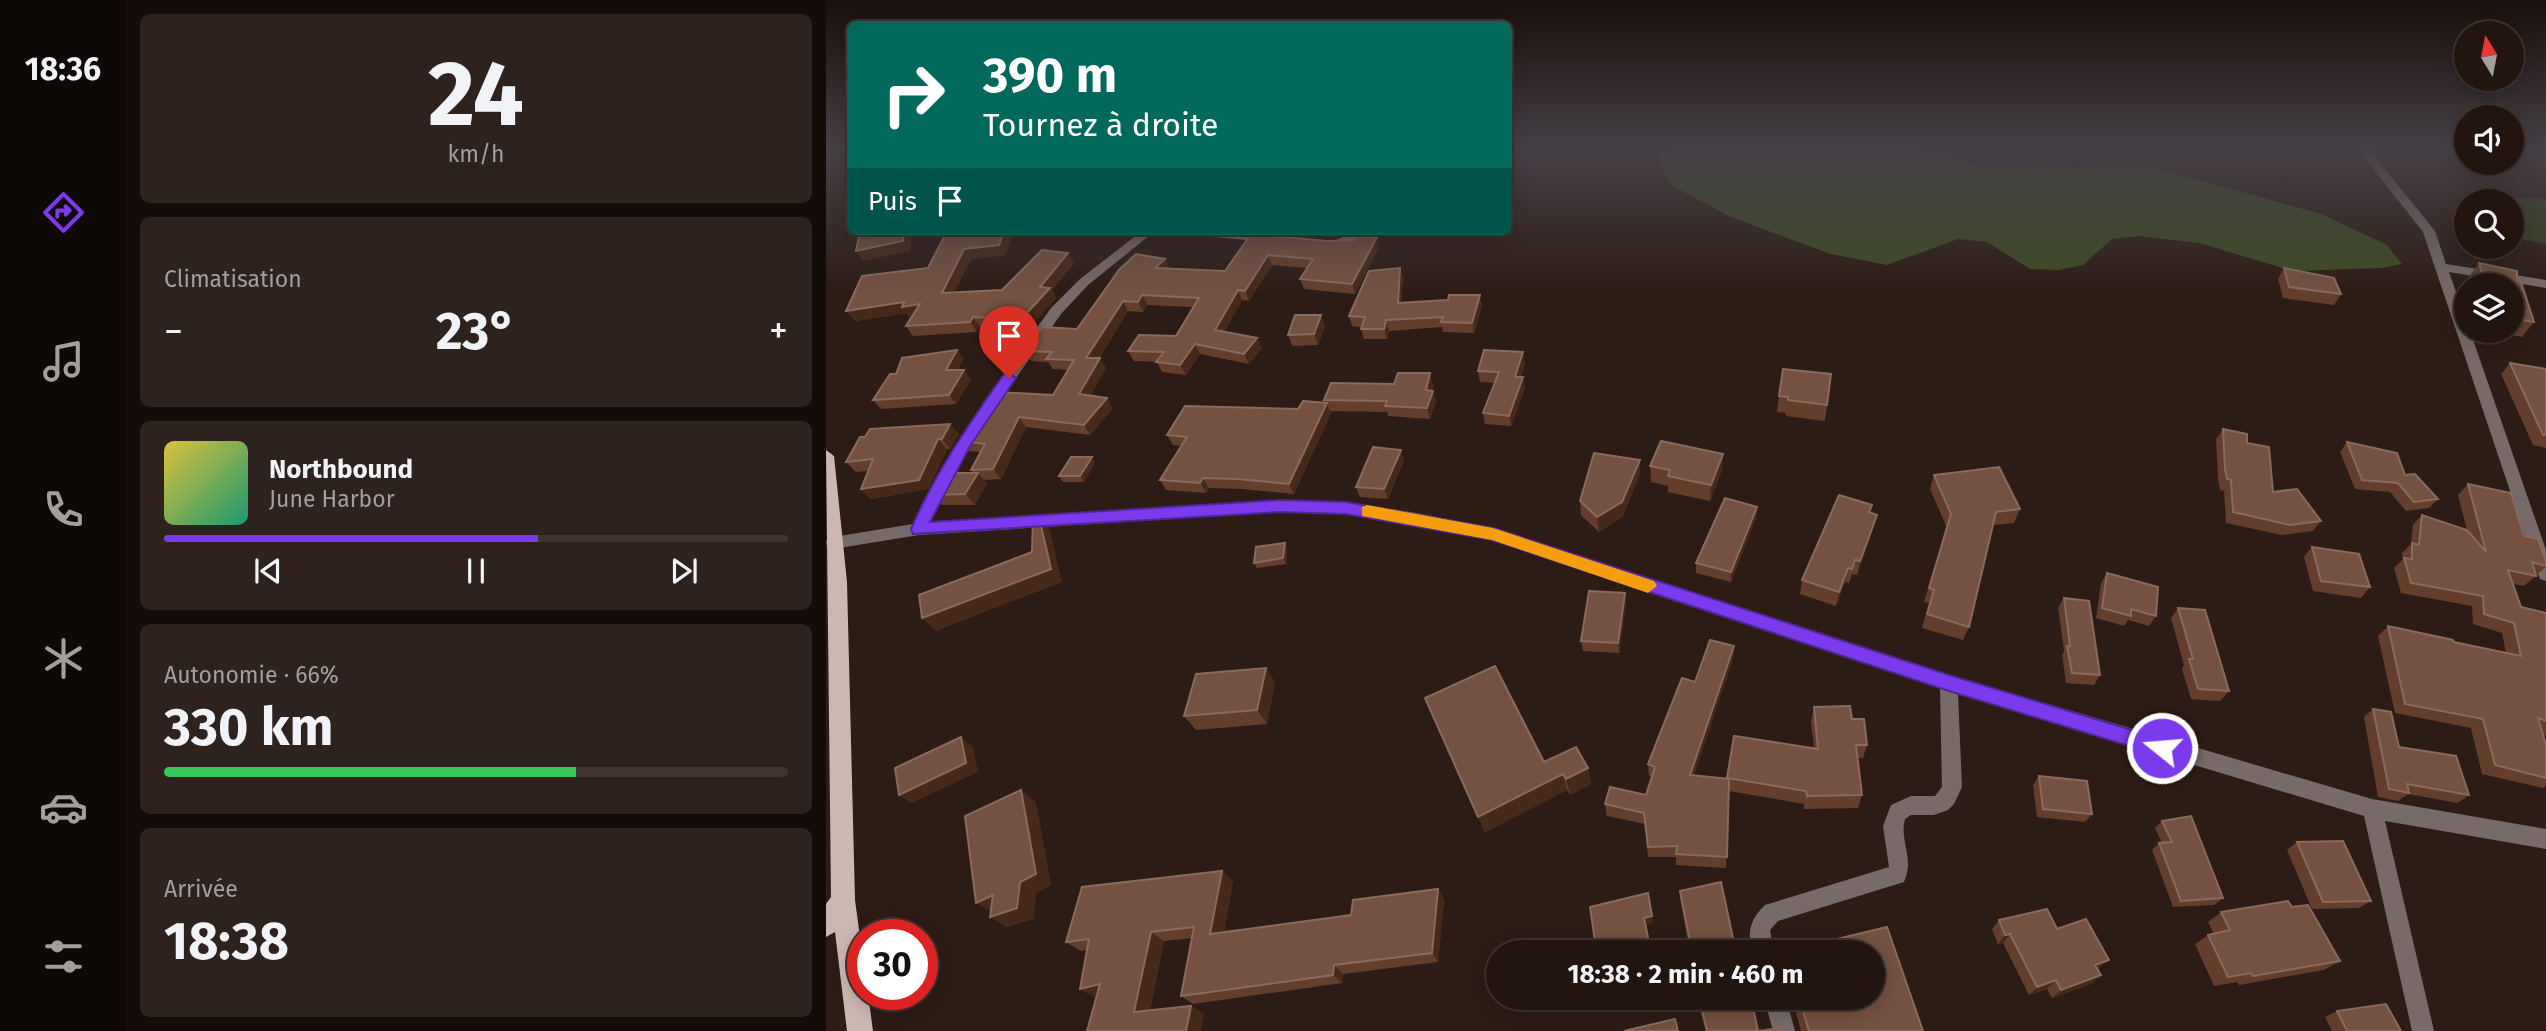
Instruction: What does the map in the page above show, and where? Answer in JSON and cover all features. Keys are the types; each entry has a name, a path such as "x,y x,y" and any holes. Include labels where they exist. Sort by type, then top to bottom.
{"main road":[{"path":"826,456 833,543 832,584 843,900 860,1031"},
{"path":"826,925 843,900"}],"street":[{"path":"2400,196 2429,231 2546,574"},
{"path":"919,529 964,442 1056,311 1084,282 1144,235"},
{"path":"1236,235 1280,239"},
{"path":"1318,243 1340,243 1355,235"},
{"path":"2442,267 2546,284"},
{"path":"833,543 919,529 1280,506 1346,508 1417,519 1493,534 1949,683 2372,809 2546,839"},
{"path":"1760,940 1760,923 1772,912 1897,875 1901,867 1894,824 1896,814 1903,808 1940,805 1949,798 1952,787 1949,683"},
{"path":"2372,809 2423,1031"},
{"path":"1778,1010 1784,1031"}],"green space":[{"path":"1692,196 2257,196 2321,214 2387,245 2402,264 2381,268 2293,271 2199,243 2139,236 2112,239 2083,265 2059,270 2030,269 1987,242 1958,239 1887,265 1831,254 1731,217"},
{"path":"2524,198 2546,199 2546,244 2524,240"}],"building":[{"path":"859,235 904,235 903,241 856,251"},
{"path":"945,235 1003,235 999,245 964,249 942,293 1002,290 1042,250 1068,253 1040,287 1050,288 1024,316 997,314 993,318 973,317 970,322 906,326 920,304 902,307 904,302 846,311 862,276 928,268"},
{"path":"1250,235 1327,241 1354,240 1357,236 1377,237 1352,284 1300,279 1313,259 1268,255 1245,291 1238,290 1215,330 1257,338 1244,354 1195,344 1180,365 1156,362 1164,352 1128,351 1139,335 1176,336 1199,298 1142,295 1138,302 1123,301 1086,358 1100,358 1079,394 1107,398 1084,425 1019,417 993,469 971,470 985,444 962,441 995,392 1053,395 1074,360 1046,359 1052,352 1024,351 1042,327 1077,329 1119,270 1136,254 1165,259 1155,268 1225,271"},
{"path":"2479,263 2517,271 2517,273 2482,273"},
{"path":"1400,268 1398,303 1448,300 1449,295 1480,295 1472,323 1441,322 1443,317 1386,320 1384,329 1361,329 1365,317 1349,316 1369,271"},
{"path":"2284,268 2334,278 2341,294 2289,287"},
{"path":"2524,291 2534,322 2524,320"},
{"path":"1295,315 1321,315 1314,334 1288,335"},
{"path":"957,350 946,370 964,370 949,395 873,400 890,374 896,374 902,358"},
{"path":"1484,350 1523,352 1515,377 1523,377 1509,416 1483,413 1499,372 1478,371"},
{"path":"2510,363 2546,369 2546,435 2543,435"},
{"path":"1783,369 1831,374 1827,405 1788,400 1788,397 1779,396"},
{"path":"1398,373 1430,373 1426,390 1433,391 1427,408 1385,406 1387,401 1324,400 1331,383 1394,384"},
{"path":"1303,401 1327,403 1289,484 1237,479 1203,478 1200,483 1160,480 1187,437 1167,435 1185,406 1298,409"},
{"path":"950,424 942,439 938,439 919,480 861,489 873,459 846,462 860,437 865,437 870,429"},
{"path":"2223,429 2247,434 2247,443 2269,447 2273,492 2297,489 2321,521 2290,525 2233,512 2231,480 2227,479 2225,469"},
{"path":"1661,441 1723,454 1711,485 1668,476 1670,470 1650,466"},
{"path":"2347,442 2397,453 2405,475 2415,474 2438,499 2414,502 2398,483 2362,480"},
{"path":"1373,447 1401,450 1384,489 1356,487"},
{"path":"1594,453 1640,460 1622,502 1597,517 1580,501"},
{"path":"1071,457 1092,457 1080,476 1059,476"},
{"path":"1999,467 2020,509 1996,512 1969,627 1927,614 1934,590 1929,588 1951,514 1934,475"},
{"path":"943,473 978,473 965,494 932,495"},
{"path":"2468,484 2511,493 2524,536 2538,539 2546,562 2546,566 2532,562 2536,576 2508,570 2521,607 2546,613 2546,721 2538,718 2546,745 2546,778 2495,765 2483,719 2405,704 2388,626 2521,656 2514,623 2484,614 2483,596 2411,583 2404,558 2412,559 2412,543 2419,545 2422,515 2467,530 2486,552"},
{"path":"1839,495 1872,505 1869,512 1877,515 1860,561 1855,560 1852,569 1848,568 1839,592 1802,580"},
{"path":"1725,498 1757,507 1731,572 1696,563"},
{"path":"1033,517 1039,517 1051,569 922,618 919,595 1032,552"},
{"path":"1285,543 1283,558 1254,563 1256,547"},
{"path":"2312,547 2359,554 2370,587 2321,581"},
{"path":"2107,573 2158,587 2156,616 2131,609 2131,616 2102,608"},
{"path":"1589,591 1625,593 1618,643 1581,641"},
{"path":"2064,598 2089,601 2100,675 2072,673 2067,646 2070,646"},
{"path":"2178,608 2205,610 2229,691 2198,689 2189,659 2193,659"},
{"path":"1710,640 1734,646 1690,775 1729,779 1727,857 1676,854 1677,846 1648,847 1644,813 1605,804 1610,787 1646,795 1655,767 1648,764 1682,678 1695,682"},
{"path":"1495,666 1544,762 1576,747 1588,768 1566,779 1563,774 1478,817 1425,698"},
{"path":"1266,668 1257,710 1184,716 1196,674"},
{"path":"1850,706 1852,719 1864,719 1867,745 1856,745 1862,795 1807,796 1806,791 1727,778 1734,736 1818,749 1814,707"},
{"path":"2373,709 2391,712 2399,747 2456,756 2469,795 2407,784 2409,793 2389,789"},
{"path":"961,737 966,763 899,795 895,768"},
{"path":"2039,776 2087,781 2092,814 2043,809"},
{"path":"1021,790 1036,874 1020,882 1017,908 990,917 993,895 976,903 965,816"},
{"path":"2191,816 2223,898 2181,901 2159,843 2172,842 2162,821"},
{"path":"2343,841 2371,901 2323,902 2297,842"},
{"path":"1222,871 1210,934 1351,915 1353,900 1438,889 1432,953 1334,965 1333,975 1181,996 1194,927 1151,932 1134,1012 1191,1006 1186,1031 1087,1031 1100,984 1080,989 1089,939 1066,942 1082,887"},
{"path":"1721,882 1733,940 1690,940 1680,891"},
{"path":"1648,893 1652,916 1644,918 1649,940 1595,940 1590,907"},
{"path":"2288,901 2292,907 2308,905 2340,961 2253,976 2251,973 2228,977 2208,935 2230,930 2221,912"},
{"path":"2047,909 2057,929 2086,919 2109,960 2095,965 2101,975 2061,990 2056,980 2037,987 2010,934 2005,935 1999,920"},
{"path":"1887,927 1923,1031 1809,1031 1803,1010 1885,1010 1885,940 1833,940"},
{"path":"2386,1004 2401,1031 2347,1031 2337,1011"},
{"path":"1702,1010 1754,1010 1758,1031 1707,1031"},
{"path":"1675,1019 1678,1031 1624,1031"},
{"path":"1780,1028 1782,1031 1758,1031"}],"slow traffic":[{"path":"1367,511 1493,534 1648,586"}],"route":[{"path":"1009,378 964,442 919,529 1280,506 1346,508 1417,519 1493,534 1949,683 2162,748"}]}
